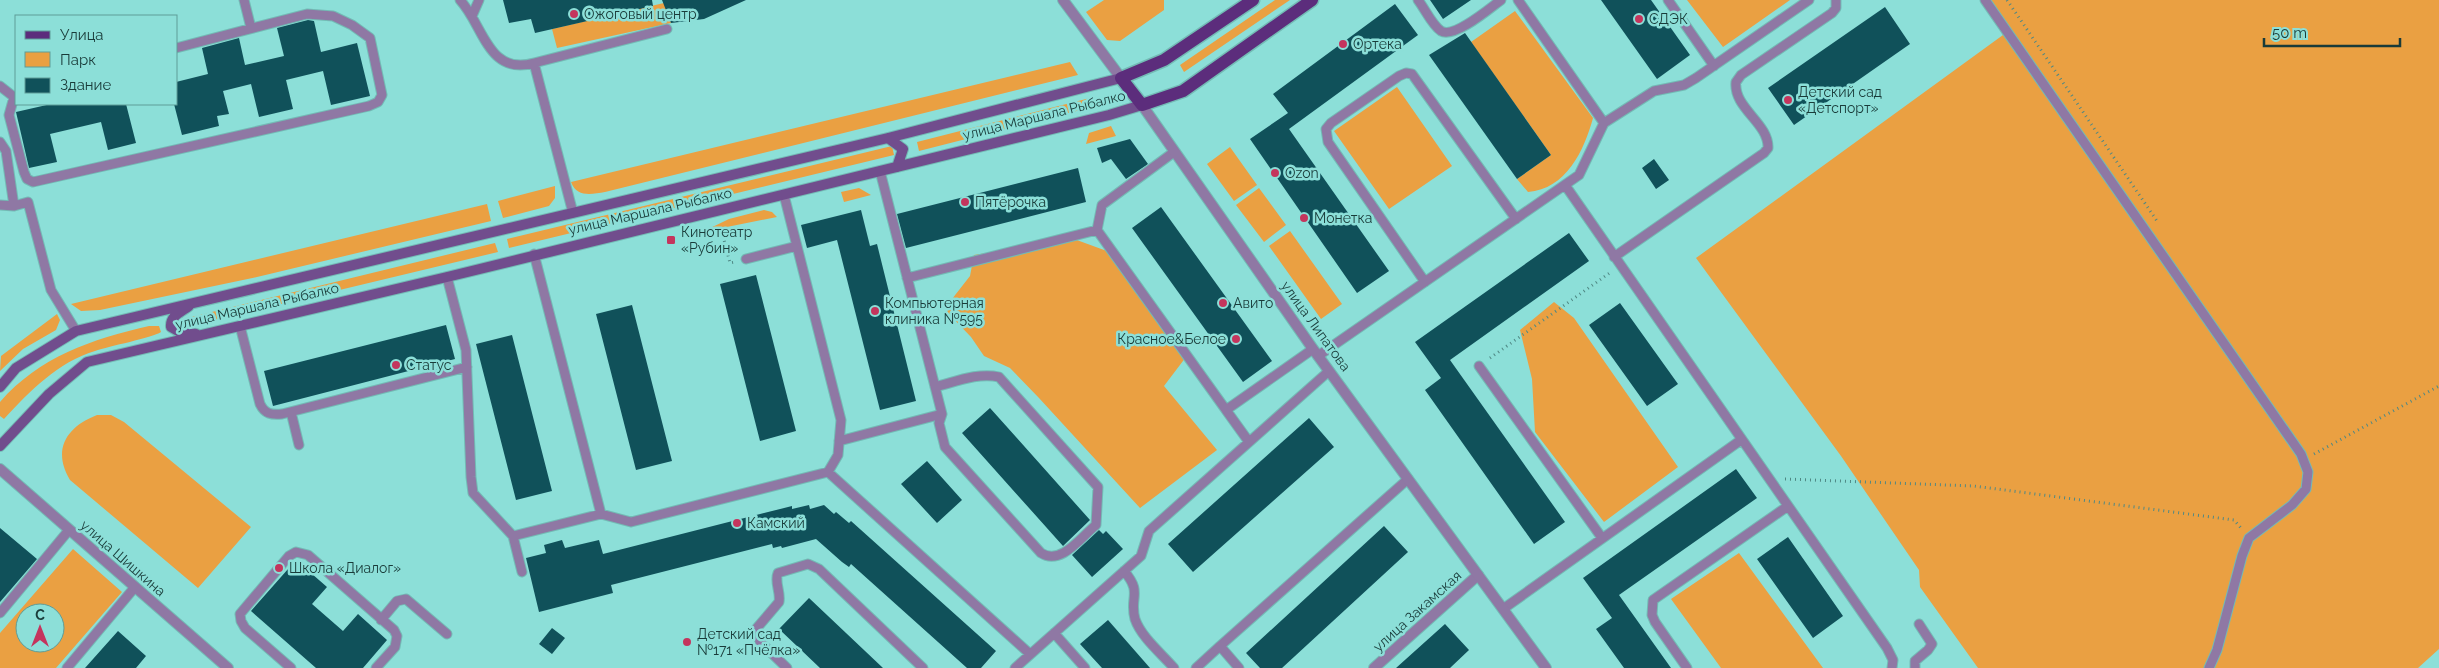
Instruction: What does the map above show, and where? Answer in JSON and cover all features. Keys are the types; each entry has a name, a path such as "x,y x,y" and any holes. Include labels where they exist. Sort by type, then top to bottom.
{"main road":[{"name":"улица Маршала Рыбалко","path":"0,387 16,368 76,331 888,138 1121,78 1164,60 1253,0"},
{"name":"улица Маршала Рыбалко","path":"0,446 49,394 87,362 448,277 534,254 1109,115 1183,91 1312,0"},
{"name":"улица Липатова","path":"1121,78 1142,105"},
{"path":"888,138 903,149 897,167"},
{"path":"194,303 174,316 171,327 178,331 201,335"}],"street":[{"name":"улица Липатова","path":"1063,0 1121,78"},
{"name":"улица Липатова","path":"1142,105 1315,352 1546,668"},
{"name":"улица Шишкина","path":"0,469 220,666"},
{"name":"улица Закамская","path":"1374,668 1478,575"}],"lane":[{"path":"244,0 251,28"},
{"path":"460,0 472,16 491,51 511,65 518,67 667,29"},
{"path":"472,16 479,0"},
{"path":"1418,0 1437,27 1442,32 1449,33 1459,29 1501,0"},
{"path":"1518,0 1604,123"},
{"path":"1668,0 1714,66"},
{"path":"1226,410 1425,282 1579,175 1604,123 1654,90 1684,85 1809,0"},
{"path":"1614,257 1764,153 1768,148 1766,136 1738,96 1736,82 1742,75 1832,13 1836,8 1836,0"},
{"path":"1984,0 2303,460 2308,472 2306,490 2292,505 2249,538 2242,556 2217,650 2209,668"},
{"path":"0,86 15,97 9,115 24,172 27,179 33,182 369,106 378,102 382,95 370,38 333,16 307,14 178,47"},
{"path":"534,63 573,213"},
{"path":"1425,282 1328,142 1326,129 1331,123 1399,76 1406,73 1412,74 1516,219"},
{"path":"0,142 6,151 14,206"},
{"path":"1174,152 1102,206 1097,230 1249,442"},
{"path":"880,171 908,278 935,387 942,414 939,423 945,446 1040,553 1047,557 1054,558 1062,555 1096,524 1098,487 999,377 989,374 980,375 935,387"},
{"path":"1564,185 1887,648 1893,660 1892,668"},
{"path":"512,536 601,514 631,522 828,472 838,455 841,420 784,195"},
{"path":"0,205 14,206 28,202 51,290 76,331"},
{"path":"908,278 1097,230"},
{"path":"746,259 797,246"},
{"path":"534,254 601,514"},
{"path":"448,277 466,350 473,493 512,536 522,572"},
{"path":"240,326 260,404 263,411 271,415 291,412 467,367"},
{"path":"1479,366 1602,538"},
{"path":"1015,668 1140,556 1149,531 1329,371"},
{"path":"291,412 299,445"},
{"path":"839,441 942,414"},
{"path":"1503,609 1742,440"},
{"path":"828,472 1030,654"},
{"path":"1196,668 1408,480"},
{"path":"1687,668 1655,622 1651,607 1654,600 1788,506"},
{"path":"0,613 69,530"},
{"path":"291,668 245,628 240,614 289,556 296,552 308,555 394,630 397,642 376,668"},
{"path":"788,668 760,642 756,630 780,597 776,577 778,573 808,564 818,569 924,668"},
{"path":"1124,571 1135,586 1135,619 1142,631 1174,668"},
{"path":"68,668 135,588"},
{"path":"381,620 397,601 406,599 447,634"},
{"path":"1915,668 1915,661 1932,644 1920,624"},
{"path":"1054,633 1085,668"},
{"path":"1220,646 1239,668"}],"path":[{"path":"723,236 730,263 746,259"},
{"path":"1479,366 1620,265"},
{"path":"2303,460 2439,386"},
{"path":"1769,479 1974,486 2234,520 2249,538"}],"green space":[{"path":"1104,0 1164,0 1164,10 1120,41 1107,40 1086,12"},
{"path":"1275,0 1290,0 1184,72 1180,65"},
{"path":"1687,0 1790,0 1723,47"},
{"path":"1985,0 2439,0 2439,649 2418,668 1978,668 1920,587 1919,570 1841,456 1696,258 2003,35"},
{"path":"664,3 671,23 557,48 552,29"},
{"path":"1515,11 1593,118 1578,155 1563,176 1553,184 1528,192 1517,179 1551,155 1471,42"},
{"path":"1070,62 1078,75 605,192 581,193 577,191 571,182"},
{"path":"1397,87 1452,166 1389,209 1334,131"},
{"path":"1094,97 1096,106 919,151 917,142"},
{"path":"1111,126 1116,136 1086,144 1089,133"},
{"path":"892,146 894,155 509,248 507,239"},
{"path":"1230,147 1257,185 1234,201 1207,164"},
{"path":"555,186 555,198 549,206 503,218 498,201"},
{"path":"859,188 871,195 844,202 841,192"},
{"path":"1259,188 1286,225 1264,242 1236,205"},
{"path":"487,204 491,221 257,277 100,310 81,311 71,304"},
{"path":"764,210 772,212 777,217 702,232 729,219"},
{"path":"1290,231 1342,304 1321,319 1269,246"},
{"path":"1074,239 1115,254 1186,357 1164,386 1217,450 1140,508 1010,368 984,356 971,337 947,312 952,299 970,276 974,255"},
{"path":"495,243 498,252 185,327 183,319"},
{"path":"1554,302 1574,318 1678,467 1604,522 1535,432 1532,379 1520,330"},
{"path":"57,314 60,320 56,330 23,349 0,371 1,356"},
{"path":"149,326 159,326 161,332 95,351 69,362 34,388 4,419 0,416 0,402 15,386 49,362 87,344"},
{"path":"97,415 111,415 124,422 251,527 198,588 70,480 62,459 62,449 65,441 77,426"},
{"path":"73,549 122,592 56,668 0,668 0,633 15,616 15,653 65,653 65,603 26,603"},
{"path":"1739,553 1823,668 1721,668 1671,599"}],"building":[{"name":"Ожоговый центр","path":"503,0 652,0 653,6 535,33 531,19 509,23"},
{"path":"662,0 746,0 704,19 671,23"},
{"path":"1430,0 1471,0 1443,19"},
{"path":"1601,0 1651,0 1690,55 1657,79"},
{"path":"1395,4 1418,35 1289,129 1389,271 1357,293 1250,139 1288,113 1273,94"},
{"path":"1885,7 1910,44 1794,125 1768,88"},
{"path":"308,20 314,21 321,52 357,43 370,96 331,105 323,71 286,80 293,109 259,117 251,84 223,91 229,114 217,116 219,126 182,135 174,105 178,105 178,82 208,74 202,48 239,38 245,65 284,56 277,28"},
{"path":"1465,33 1551,155 1517,179 1429,55"},
{"path":"47,105 126,105 136,143 108,150 101,122 50,134 57,162 29,168 16,112"},
{"path":"1130,139 1148,164 1126,179 1111,159 1102,163 1097,148"},
{"path":"1654,159 1669,180 1656,189 1642,168"},
{"path":"1078,168 1086,202 906,248 897,214"},
{"path":"1161,207 1272,361 1243,382 1132,228"},
{"path":"861,210 870,246 877,244 916,401 880,410 837,240 807,248 801,225"},
{"path":"1569,233 1589,261 1450,360 1565,522 1534,544 1425,390 1441,378 1415,342"},
{"path":"756,275 796,431 760,441 720,284"},
{"path":"1620,303 1678,384 1647,406 1589,325"},
{"path":"632,305 672,461 636,470 596,314"},
{"path":"446,325 455,359 273,406 264,371"},
{"path":"512,335 552,491 516,500 476,344"},
{"path":"990,408 1090,520 1063,546 962,433"},
{"path":"1309,418 1334,447 1193,572 1168,544"},
{"path":"927,461 962,500 937,523 901,484"},
{"path":"1736,469 1757,498 1619,595 1671,668 1624,668 1596,629 1612,618 1583,578"},
{"path":"809,505 810,509 824,505 849,523 851,521 996,651 981,668 967,668 851,564 849,567 816,539 782,548 781,546 773,548 772,544 611,585 613,593 539,612 526,558 546,553 544,545 562,540 565,548 599,540 603,554 792,506 792,509"},
{"path":"1384,526 1408,552 1282,668 1260,668 1246,653"},
{"path":"0,528 37,559 0,602"},
{"path":"1099,530 1103,534 1106,531 1123,549 1092,577 1072,555"},
{"path":"1788,537 1843,616 1813,638 1757,559"},
{"path":"296,560 327,587 312,604 343,631 358,614 387,640 363,668 316,668 251,611"},
{"path":"809,598 883,668 820,668 779,629"},
{"path":"1108,620 1150,668 1102,668 1080,644"},
{"path":"1445,624 1469,650 1450,668 1396,668"},
{"path":"552,628 565,638 552,654 539,644"},
{"path":"118,631 146,656 136,668 85,668"}],"place":[{"name":"Ожоговый центр","path":"574,14"},
{"name":"СДЭК","path":"1639,19"},
{"name":"Ортека","path":"1343,44"},
{"name":"Детский сад «Детспорт»","path":"1788,100"},
{"name":"Ozon","path":"1275,173"},
{"name":"Пятёрочка","path":"965,202"},
{"name":"Монетка","path":"1304,218"},
{"name":"Кинотеатр «Рубин»","path":"671,240"},
{"name":"Авито","path":"1223,303"},
{"name":"Компьютерная клиника №595","path":"875,311"},
{"name":"Красное&Белое","path":"1236,339"},
{"name":"Статус","path":"396,365"},
{"name":"Камский","path":"737,523"},
{"name":"Школа «Диалог»","path":"279,568"},
{"name":"Детский сад №171 «Пчёлка»","path":"687,642"}]}
